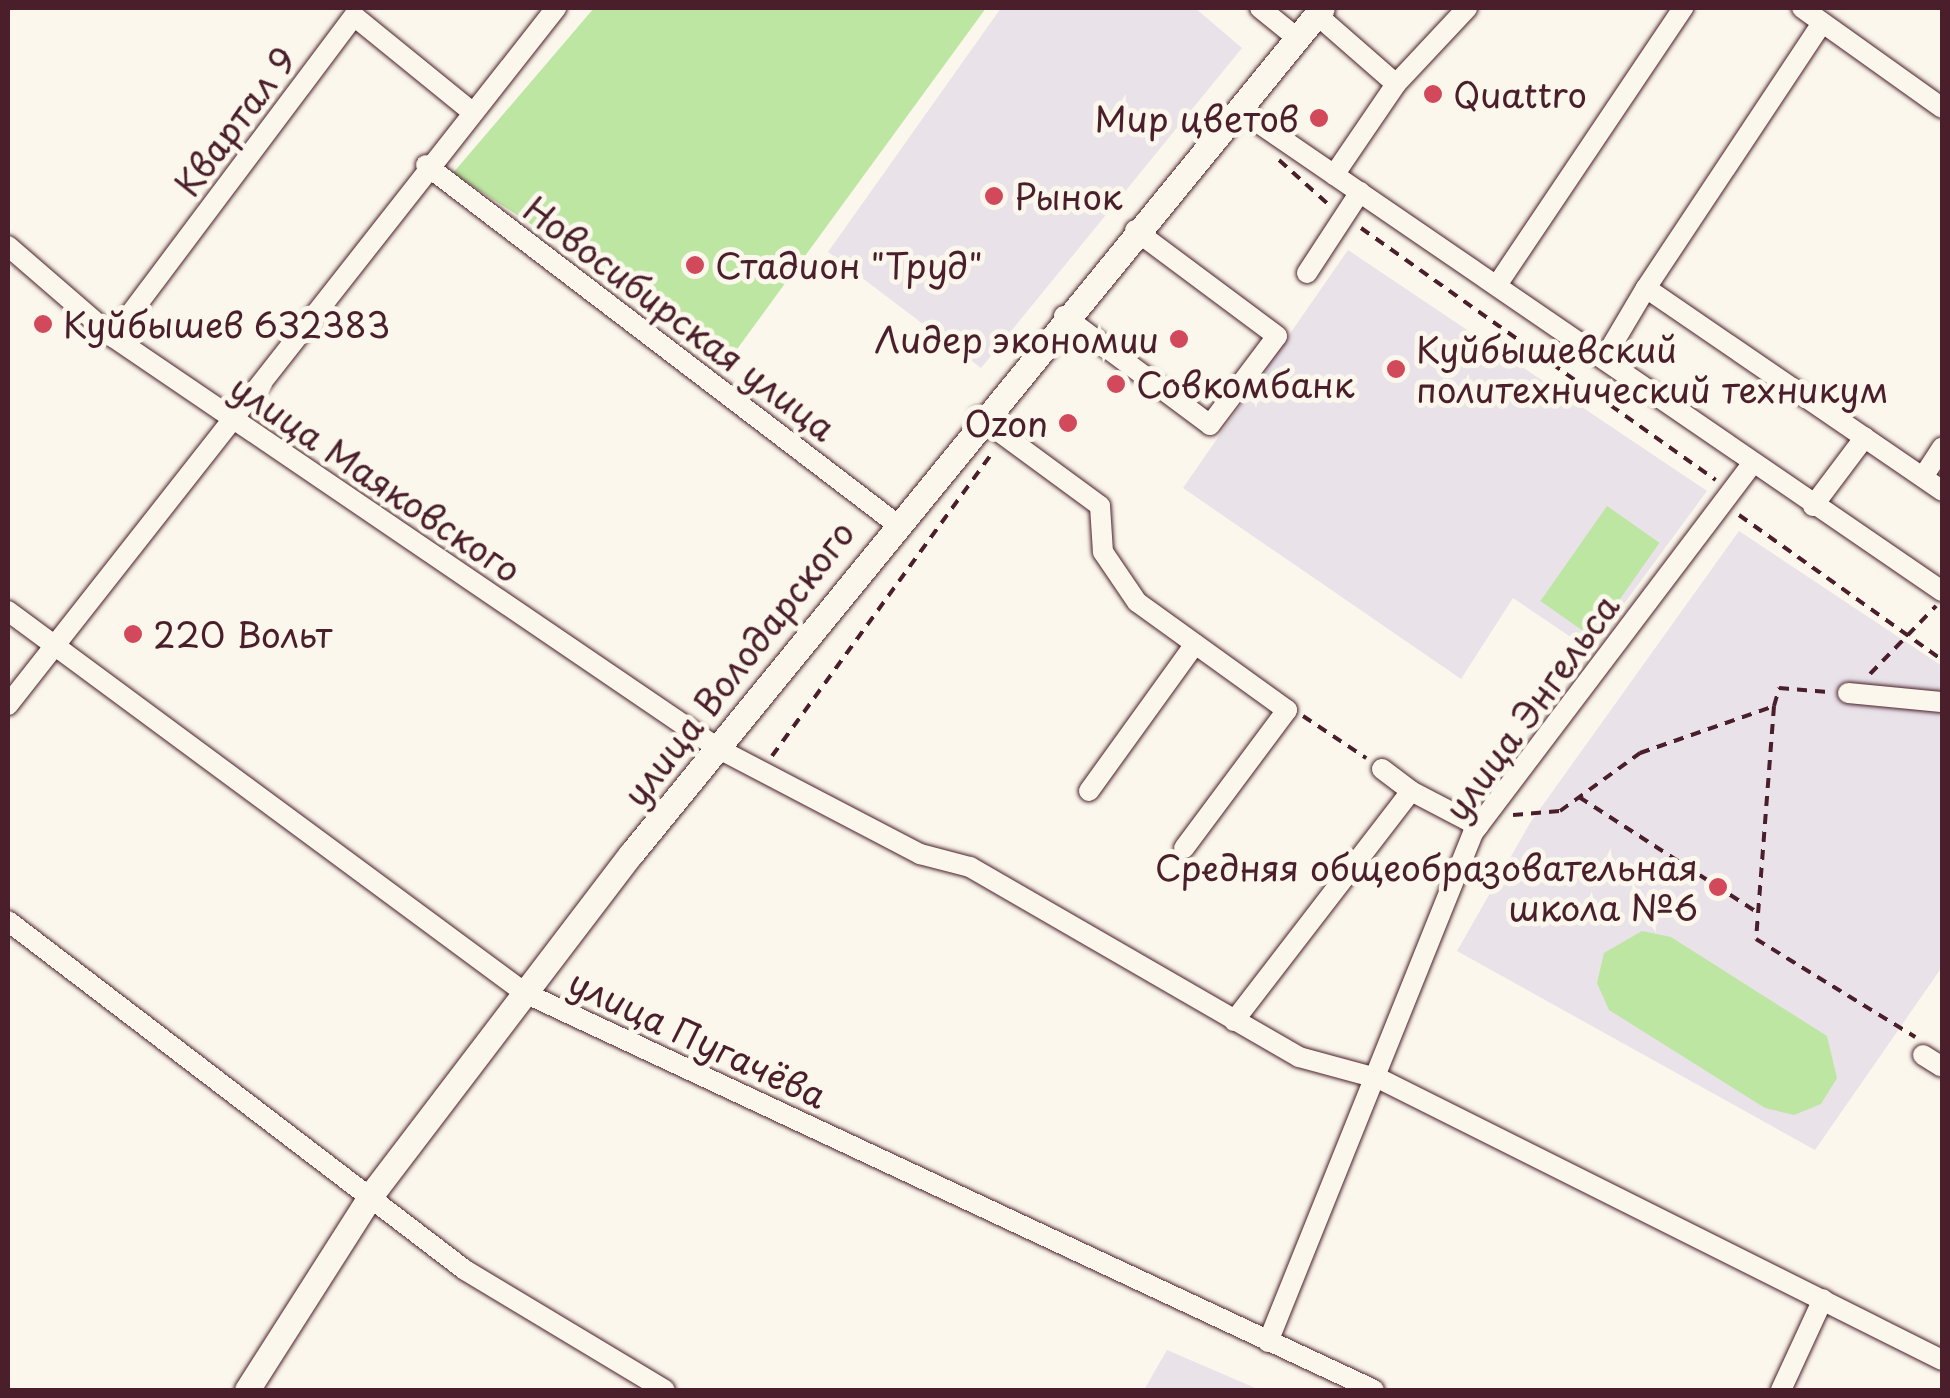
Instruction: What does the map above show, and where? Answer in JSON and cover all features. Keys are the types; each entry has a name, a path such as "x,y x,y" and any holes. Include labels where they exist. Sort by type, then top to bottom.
{"main road":[{"name":"улица Володарского","path":"246,1390 371,1196 525,993 894,522 1319,11"}],"street":[{"path":"8,705 226,416 556,8"},
{"path":"1260,8 1296,38"},
{"path":"1334,175 1396,84 1468,8"},
{"path":"1498,285 1683,8"},
{"path":"1319,11 1396,84"},
{"path":"1605,357 1809,15 1942,108"},
{"name":"Квартал 9","path":"114,337 354,16 471,111"},
{"path":"1238,109 1605,357 1751,466 1942,591"},
{"name":"Новосибирская улица","path":"426,165 894,522"},
{"path":"1308,273 1360,192"},
{"path":"1064,316 1210,425 1276,336 1135,230"},
{"name":"улица Маяковского","path":"8,246 114,337 719,749 920,854 970,866 1299,1057 1380,1079 1942,1360"},
{"path":"1646,288 1942,491"},
{"path":"979,417 1100,506 1103,552 1137,602 1287,710 1184,848"},
{"path":"1813,506 1864,437"},
{"path":"1923,477 1942,448"},
{"name":"улица Энгельса","path":"1268,1342 1380,1079 1484,818 1751,466"},
{"name":"улица Пугачёва","path":"8,611 525,993 1374,1390"},
{"path":"1089,791 1195,644"},
{"path":"1848,693 1942,702"},
{"path":"1382,769 1411,791 1484,818"},
{"path":"1234,1020 1411,791"},
{"path":"8,921 466,1270 665,1390"},
{"path":"1923,1055 1942,1067"},
{"path":"1781,1390 1823,1299"}],"path":[{"path":"1281,140 1278,166 1728,497 1942,660"},
{"path":"761,771 1004,436"},
{"path":"1923,1055 1924,1042 1756,939 1774,706 1779,688 1848,693 1910,638 1942,599"},
{"path":"1484,818 1526,818 1580,797 1640,753 1774,706"},
{"path":"1287,710 1382,769"},
{"path":"1580,797 1758,913"}],"shaded area":[{"name":"Рынок","path":"1001,8 1195,8 1242,48 981,368 828,252"},
{"name":"Куйбышевский политехнический техникум","path":"1348,250 1707,491 1590,650 1513,598 1461,679 1183,488"},
{"name":"Средняя общеобразовательная школа №6","path":"1739,531 1942,666 1942,967 1815,1150 1457,951 1530,823"},
{"path":"1167,1350 1260,1390 1144,1390"}],"green space":[{"name":"Стадион \"Труд\"","path":"594,8 986,8 732,356 453,173"},
{"path":"1607,506 1659,543 1593,638 1540,601"},
{"path":"1642,931 1671,937 1827,1036 1837,1078 1821,1104 1794,1115 1765,1108 1609,1010 1597,983 1604,953"}],"place":[{"name":"Quattro","path":"1433,94"},
{"name":"Мир цветов","path":"1319,118"},
{"name":"Рынок","path":"994,196"},
{"name":"Стадион \"Труд\"","path":"695,265"},
{"name":"Куйбышев 632383","path":"43,324"},
{"name":"Лидер экономии","path":"1179,339"},
{"name":"Куйбышевский политехнический техникум","path":"1396,369"},
{"name":"Совкомбанк","path":"1116,384"},
{"name":"Ozon","path":"1068,423"},
{"name":"220 Вольт","path":"133,634"},
{"name":"Средняя общеобразовательная школа №6","path":"1718,887"}]}
